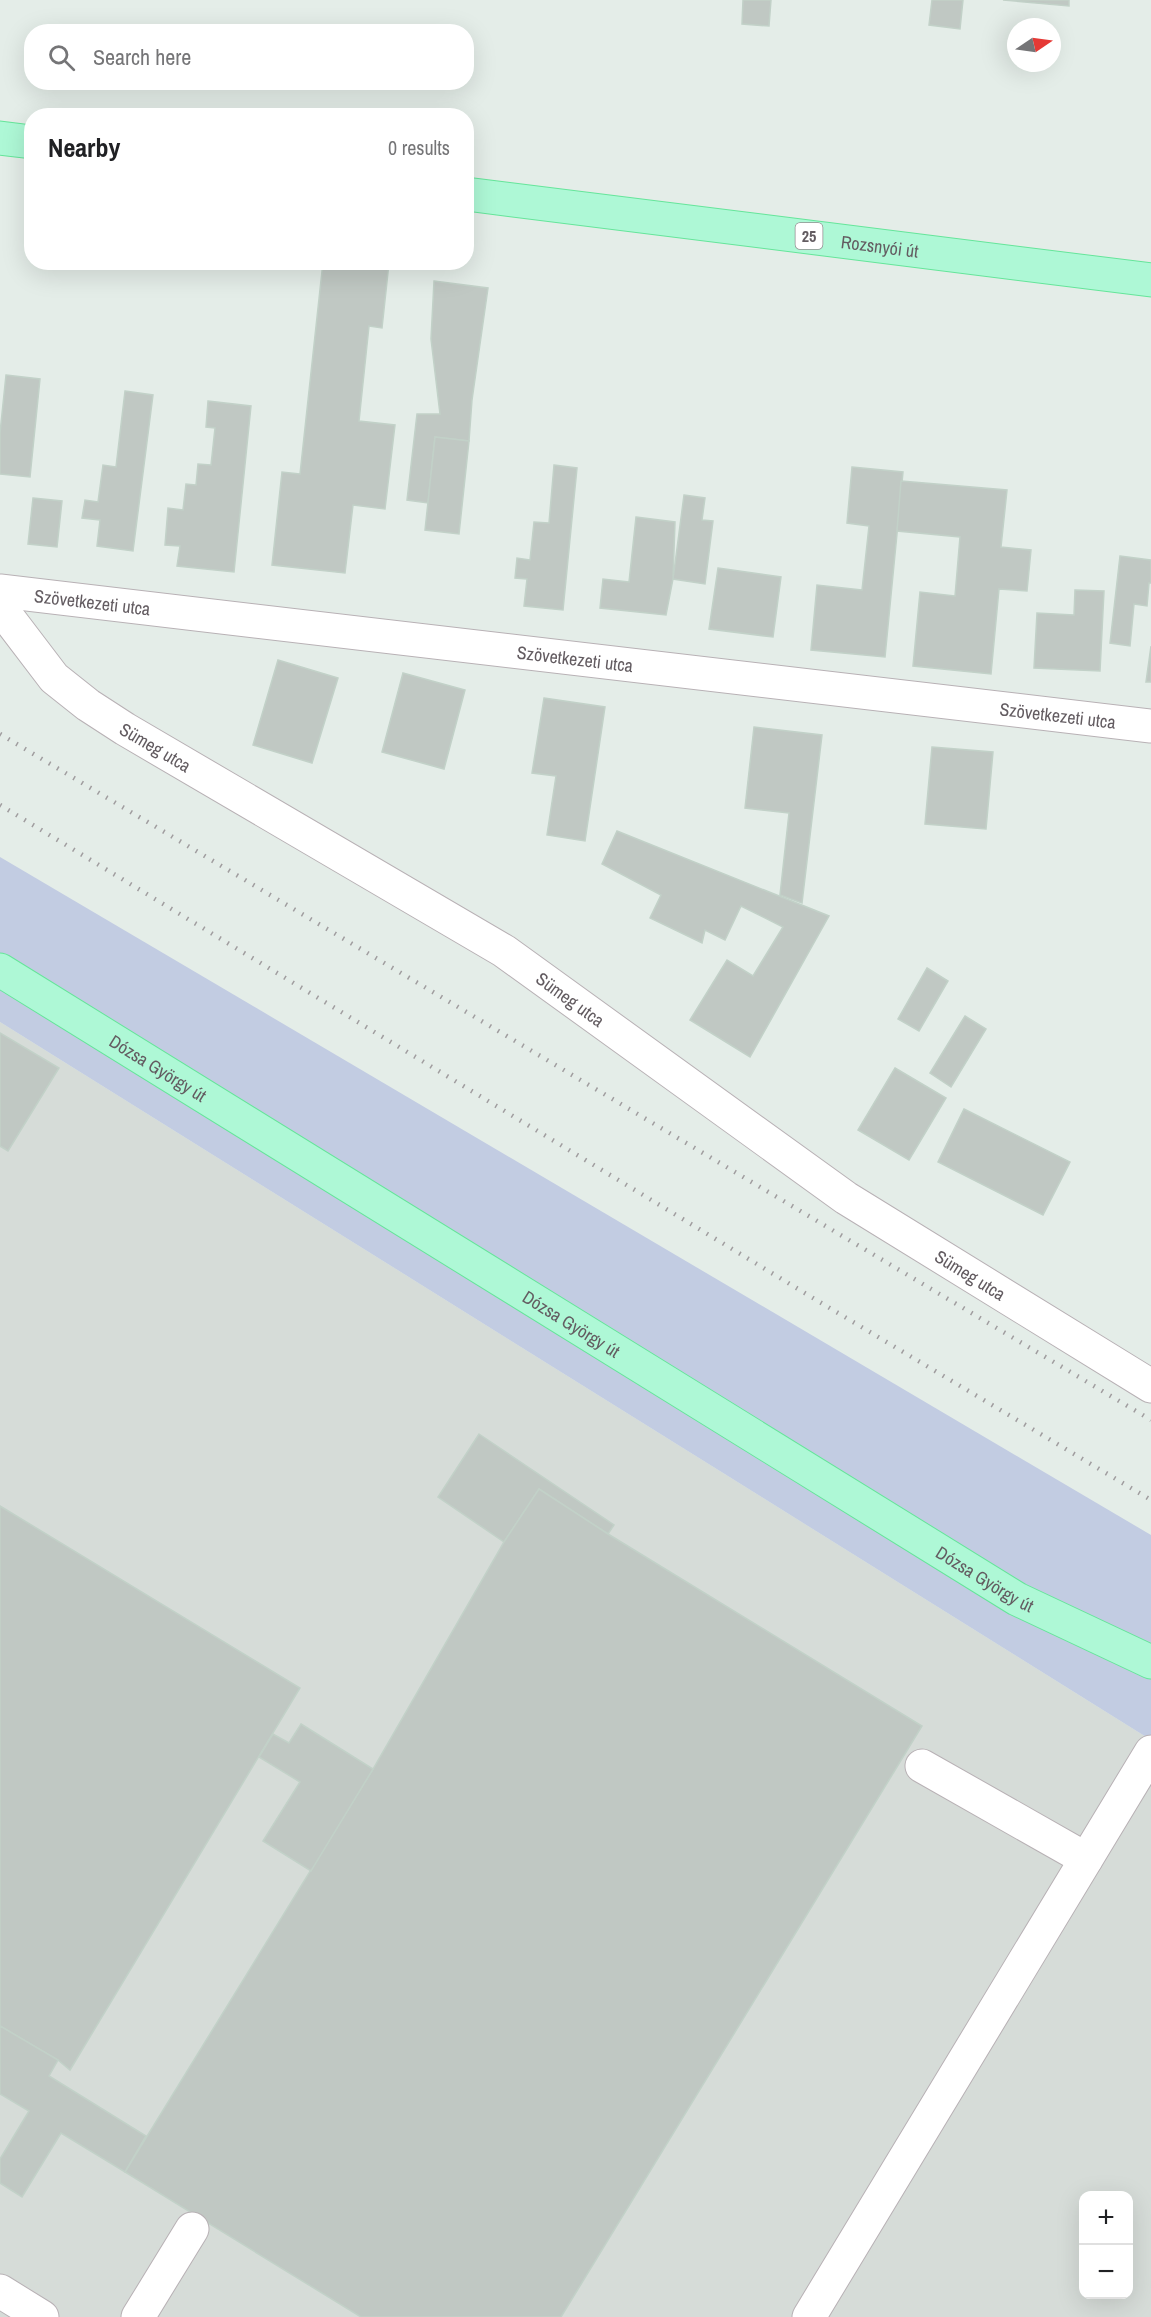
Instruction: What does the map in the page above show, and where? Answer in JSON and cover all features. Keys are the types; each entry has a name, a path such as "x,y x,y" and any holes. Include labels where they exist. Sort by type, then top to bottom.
{"main road":[{"path":"0,138 24,141"},
{"name":"Rozsnyói út","path":"474,195 1151,280"},
{"name":"Dózsa György út","path":"0,970 1017,1599 1146,1667"}],"street":[{"name":"Szövetkezeti utca","path":"0,591 1151,726"},
{"name":"Sümeg utca","path":"0,607 54,678 88,705 125,729 504,951 846,1198 1151,1386"},
{"path":"809,2317 1151,1752"},
{"path":"922,1766 1086,1859"},
{"path":"138,2317 192,2229"},
{"path":"0,2291 42,2317"}],"shaded area":[{"path":"0,857 1151,1535 1151,1740 0,1022"},
{"path":"0,1022 1151,1740 1151,2317 0,2317"}],"building":[{"path":"743,0 771,0 769,26 742,24"},
{"path":"932,0 963,0 960,29 929,25"},
{"path":"1003,0 1069,0 1069,6"},
{"path":"322,270 388,270 382,328 369,326 359,421 395,425 385,509 353,505 345,573 272,565 282,472 300,474"},
{"path":"434,281 488,288 472,400 469,441 435,437 428,503 407,500 417,414 440,414 431,339"},
{"path":"6,375 40,379 30,477 0,474 0,433"},
{"path":"125,391 153,395 133,551 97,546 100,520 82,518 85,500 98,502 103,465 116,467"},
{"path":"208,401 251,406 234,572 177,566 180,546 165,545 168,508 183,510 186,484 196,485 198,464 211,465 215,428 206,427"},
{"path":"435,437 469,441 459,534 425,530"},
{"path":"554,465 577,468 563,610 524,606 527,579 515,578 517,558 530,560 534,522 549,523"},
{"path":"852,467 903,472 885,657 811,650 817,585 862,590 869,526 847,523"},
{"path":"901,481 1007,490 1001,547 1031,550 1027,591 999,589 991,674 913,666 920,592 955,596 960,537 897,531"},
{"path":"684,495 705,498 702,520 713,521 705,584 673,579"},
{"path":"33,498 62,501 57,547 28,544"},
{"path":"636,517 675,522 673,579 666,615 600,608 603,579 629,582"},
{"path":"1120,556 1151,560 1151,583 1149,583 1147,606 1134,604 1130,646 1110,643"},
{"path":"718,568 781,577 773,637 709,629"},
{"path":"1075,590 1104,591 1100,671 1034,668 1037,613 1074,615"},
{"path":"1151,646 1151,682 1146,682"},
{"path":"278,660 338,678 312,763 253,745"},
{"path":"403,673 465,690 444,769 382,752"},
{"path":"544,698 605,707 585,841 547,835 556,776 532,773"},
{"path":"754,727 822,735 802,903 780,895 789,813 745,808"},
{"path":"932,747 993,752 986,829 925,824"},
{"path":"617,831 829,916 750,1057 690,1020 727,960 753,976 783,927 741,906 725,940 705,930 702,943 650,918 661,895 602,864"},
{"path":"927,968 948,981 919,1031 898,1019"},
{"path":"965,1016 986,1029 951,1087 930,1073"},
{"path":"0,1033 59,1068 8,1151 0,1146"},
{"path":"895,1068 946,1098 909,1160 858,1130"},
{"path":"964,1109 1070,1162 1043,1215 938,1162"},
{"path":"479,1434 614,1525 608,1534 539,1489 504,1542 438,1497"},
{"path":"539,1489 608,1534 922,1726 561,2317 361,2317 125,2172 373,1769 504,1542"},
{"path":"0,1506 300,1688 70,2070 58,2060 0,2026"},
{"path":"301,1724 373,1769 311,1871 263,1841 300,1782 259,1757 273,1734 289,1743"},
{"path":"0,2026 58,2060 49,2076 146,2136 125,2172 61,2133 22,2197 0,2183 0,2159 29,2111 0,2094"}],"railway":[{"path":"0,734 1151,1420"},
{"path":"0,805 808,1295 1151,1500"}]}
